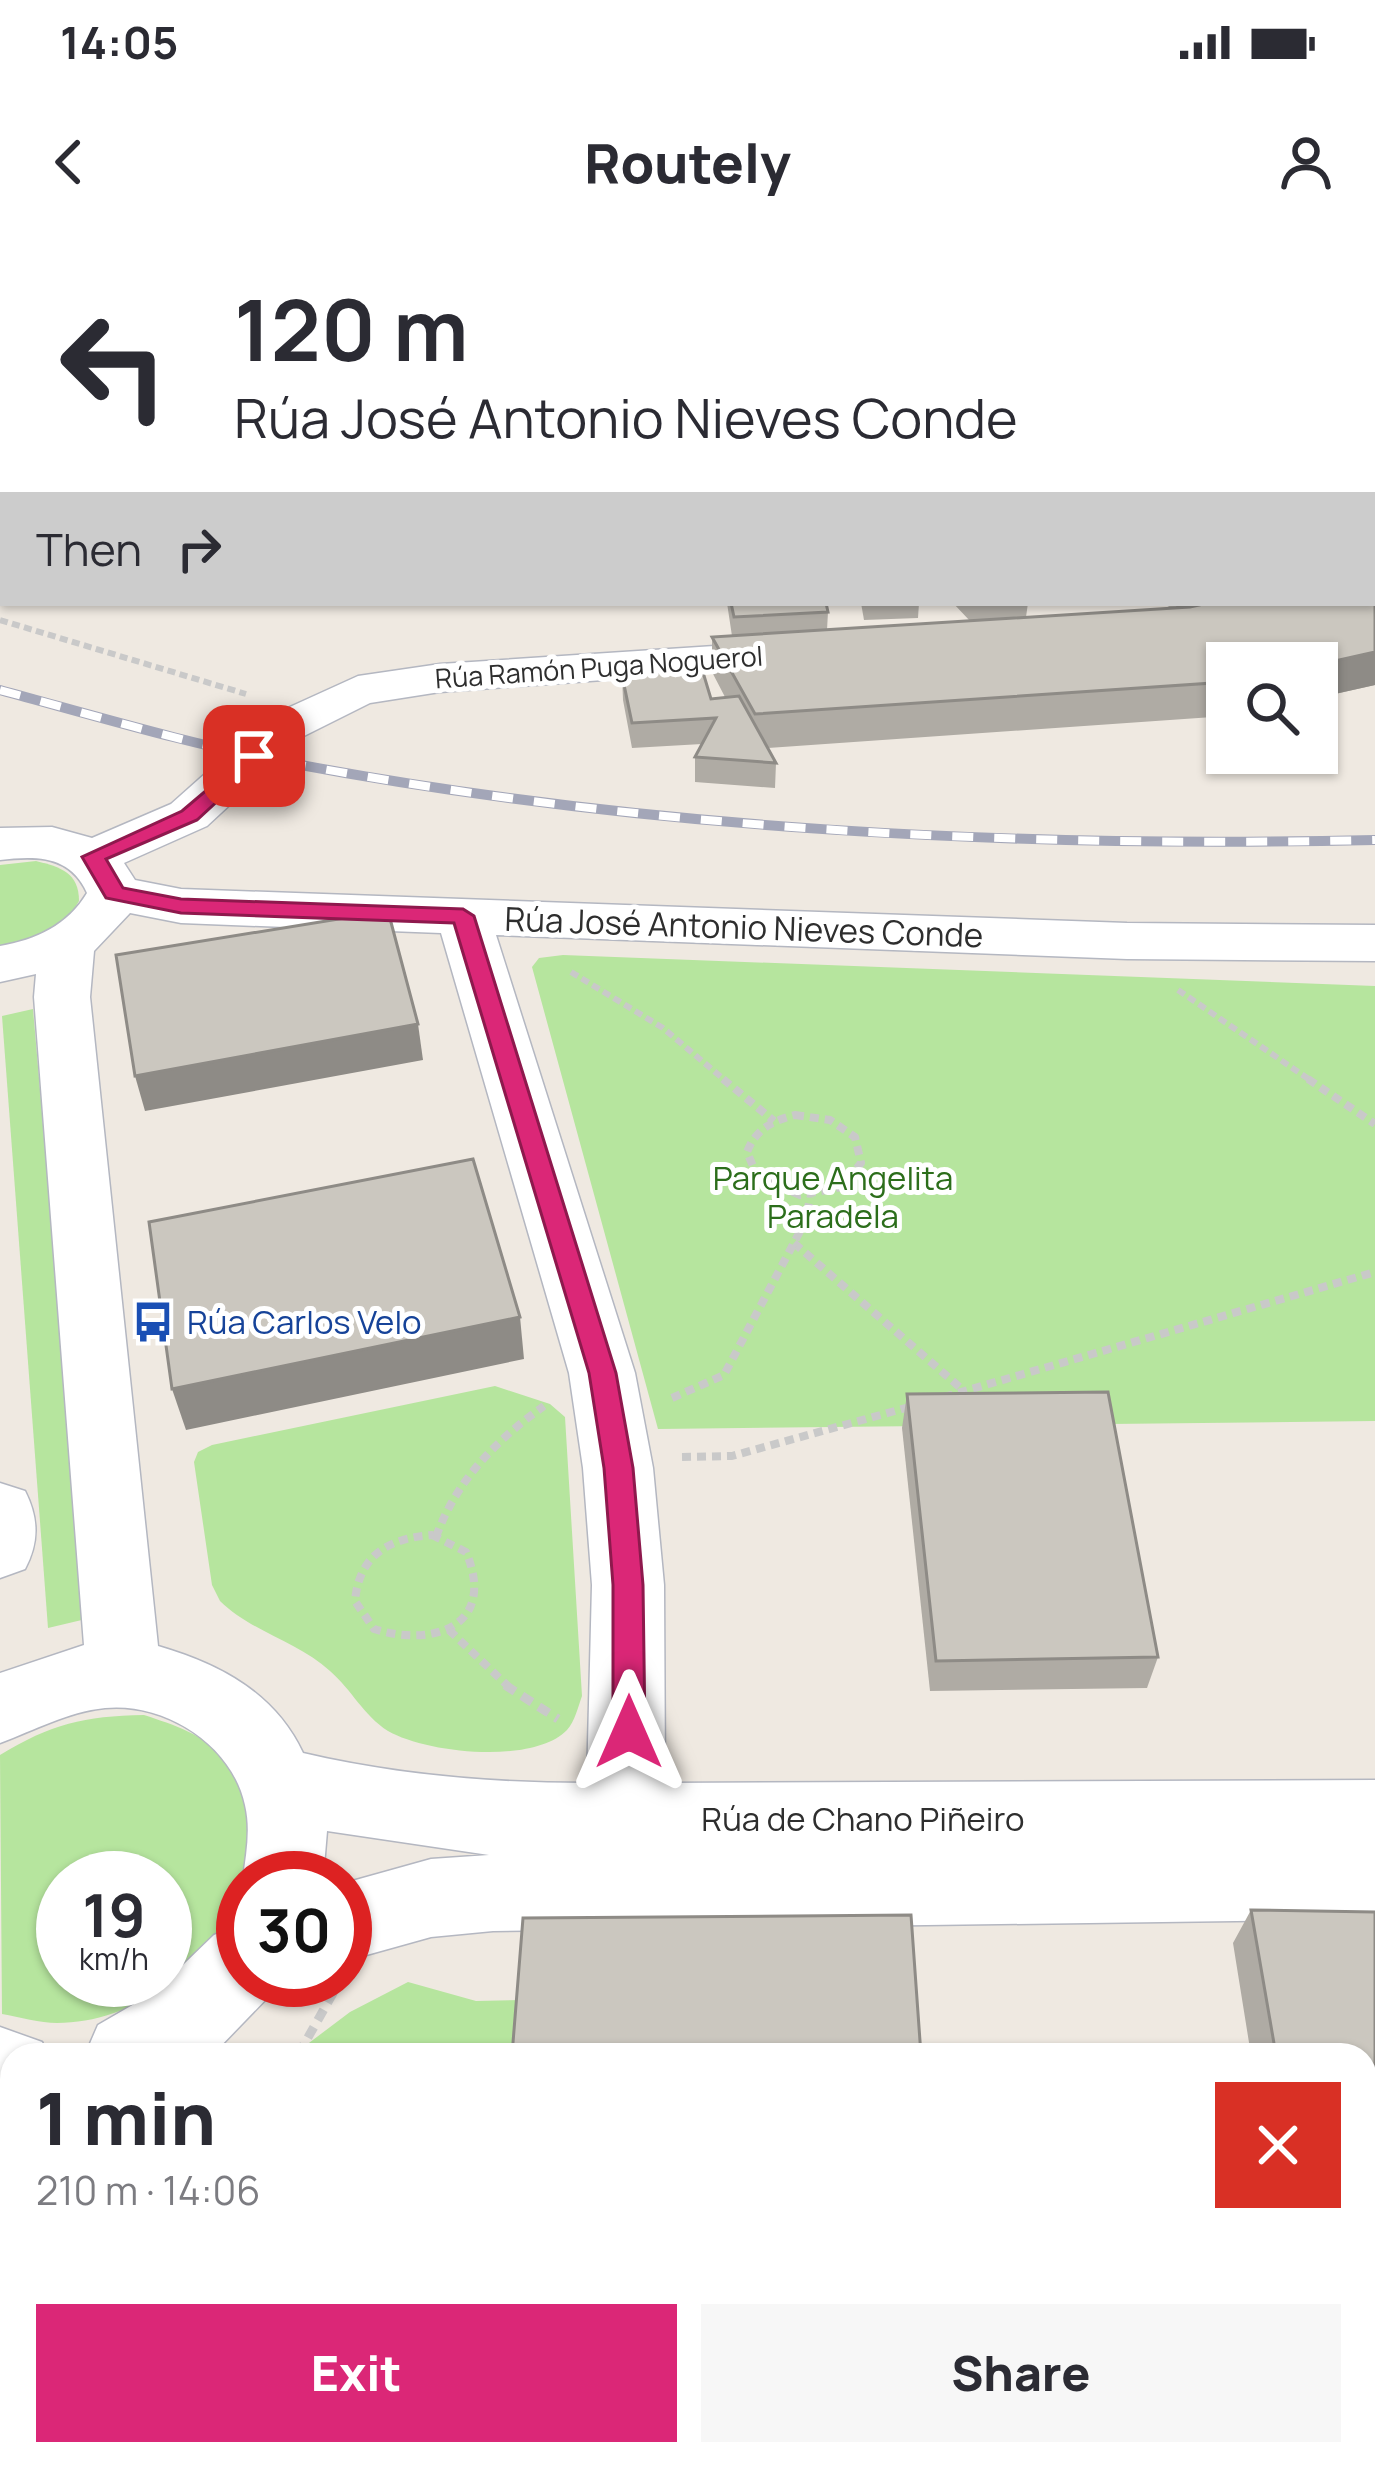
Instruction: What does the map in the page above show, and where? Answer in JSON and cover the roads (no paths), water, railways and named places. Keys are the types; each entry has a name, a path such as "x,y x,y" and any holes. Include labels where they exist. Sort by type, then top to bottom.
{"street":[{"name":"Rúa Ramón Puga Noguerol","path":"103,875 189,815 287,726 358,690 440,678 841,652"},
{"name":"Rúa José Antonio Nieves Conde","path":"0,844 29,840 65,844 103,875 181,906 1127,941 1375,943"},
{"path":"0,964 29,960 67,945 94,924 103,875"},
{"path":"463,916 627,1419 626,1820"},
{"path":"67,945 62,997 124,1674"},
{"path":"0,1512 0,1548"},
{"path":"0,1709 34,1691 124,1674 185,1688 245,1726 282,1784 290,1824 286,1851"},
{"name":"Rúa de Chano Piñeiro","path":"282,1784 435,1814 502,1820 1375,1816"},
{"name":"Rúa de Chano Piñeiro","path":"372,1914 431,1898 493,1893 1375,1881"},
{"path":"149,2043 185,2023 216,1991"}],"railway":[{"path":"0,690 253,756 424,786 695,819 967,837 1375,840"}],"place":[{"name":"Rúa Carlos Velo","path":"153,1322"}],"park label":[{"name":"Parque Angelita Paradela","path":"833,1197"}]}
